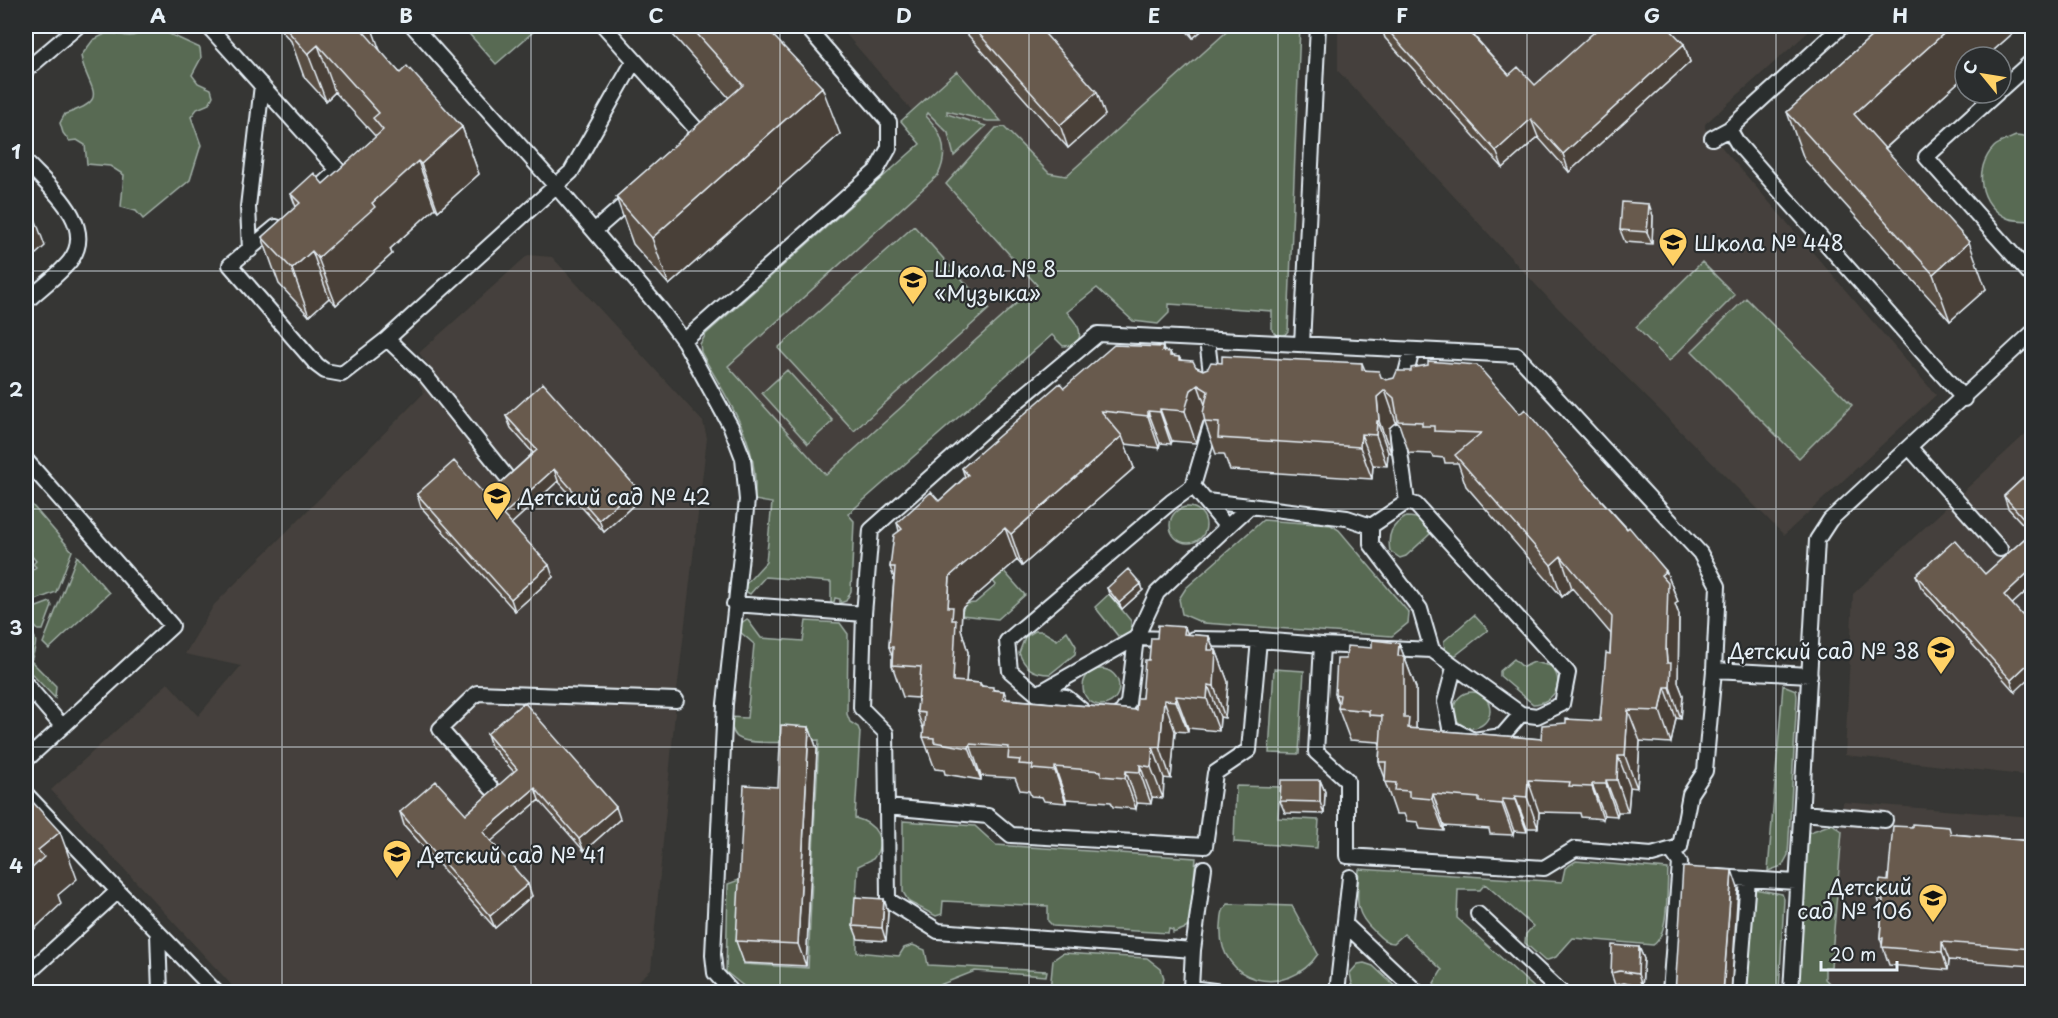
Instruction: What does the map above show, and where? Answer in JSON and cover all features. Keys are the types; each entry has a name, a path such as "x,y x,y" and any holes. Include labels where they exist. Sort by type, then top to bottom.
{"lane":[{"path":"26,70 78,26"},
{"path":"208,26 338,170 250,250 230,265 325,371 342,374 387,339 571,172 634,60"},
{"path":"413,26 555,185 684,341 731,427 743,458 747,500 725,704 713,955 715,973 732,993"},
{"path":"604,26 697,130 689,149 681,156"},
{"path":"684,341 876,171 889,148 889,122 806,26"},
{"path":"1302,344 1318,26"},
{"path":"1712,138 1729,129 1842,26"},
{"path":"2013,78 2032,61"},
{"path":"250,250 248,207 262,85"},
{"path":"1984,105 1926,157 2032,276"},
{"path":"1729,129 1738,144 1964,399"},
{"path":"26,162 73,214 79,237 71,260 26,302"},
{"path":"594,231 646,186"},
{"path":"1791,993 1817,540 1830,520 1964,399 2032,333"},
{"path":"1193,950 938,931 888,900 886,733 861,708 864,614 871,530 996,419 1098,334 1517,355 1700,553 1718,586 1714,670 1705,771 1690,794 1680,847 1652,855 1575,849 1544,868 1348,867"},
{"path":"387,339 426,376 506,476"},
{"path":"1207,340 1214,393"},
{"path":"1399,403 1412,350"},
{"path":"1211,426 1193,486 1007,641 1010,671 1037,694 1066,697 1087,716 1111,719 1122,712 1128,703 1136,638 1157,593 1250,506"},
{"path":"1397,431 1407,501"},
{"path":"1910,448 2000,549"},
{"path":"26,460 172,626 26,760"},
{"path":"1193,486 1227,527"},
{"path":"1206,501 1347,518 1371,526"},
{"path":"1371,526 1407,501"},
{"path":"1371,526 1371,544 1420,609 1432,650 1521,714 1537,716 1562,704 1568,673 1416,505 1407,501"},
{"path":"734,604 864,614"},
{"path":"1037,694 1136,638 1259,640 1432,650"},
{"path":"1222,993 1189,990 1193,950 1215,773 1250,750 1259,640"},
{"path":"1322,645 1316,752 1347,780 1348,867 1345,924 1337,993"},
{"path":"1454,668 1445,702 1449,728 1473,740 1502,736 1521,714"},
{"path":"1714,670 1810,675"},
{"path":"26,684 62,726"},
{"path":"491,788 440,729 477,693 676,700"},
{"path":"26,794 216,993"},
{"path":"887,807 987,816 1011,836 1204,858"},
{"path":"1802,813 1885,820"},
{"path":"1670,993 1690,876 1671,850"},
{"path":"1690,876 1796,882"},
{"path":"1739,993 1748,879"},
{"path":"26,975 117,891"},
{"path":"1478,914 1561,993"},
{"path":"1345,924 1417,993"},
{"path":"158,933 160,993"}],"shaded area":[{"name":"Школа № 8 «Музыка»","path":"839,26 1301,26 1297,88 1119,255 830,488 714,357 946,150"},
{"name":"Школа № 448","path":"1338,26 1815,26 1705,124 1705,128 1936,395 1784,535 1549,299 1338,71"},
{"path":"528,255 552,257 703,422 707,438 677,691 651,970 625,992 238,992 51,790 168,683 198,716 241,666 185,654 214,605 424,393 419,384 431,369 419,353"},
{"name":"Детский сад № 38","path":"2032,428 2032,776 1845,755 1853,594"},
{"name":"Детский сад № 106","path":"1843,802 2032,817 2032,992 1838,992 1825,979 1825,967 1831,967"}],"green space":[{"path":"152,26 200,48 201,58 192,75 198,83 211,89 213,96 209,104 197,109 191,117 201,145 190,180 143,219 136,211 121,207 124,175 110,166 87,164 85,145 77,140 69,141 60,123 65,114 80,109 93,98 81,56 93,40 105,34 137,35"},
{"path":"462,26 540,26 496,64"},
{"path":"1233,26 1300,26 1288,331 1283,337 1278,337 1272,330 1272,311 1169,304 1169,313 1158,324 1133,321 1097,288 1067,312 1079,331 1079,340 1076,345 1063,346 1052,335 848,514 854,521 851,591 846,601 840,603 840,599 835,598 834,602 831,602 831,582 765,577 750,594 745,591 745,585 766,562 772,503 754,500 753,460 740,423 701,352 700,344 706,334 920,144 901,121 957,71 1001,121 988,121 947,111 947,114 986,126 954,156 948,133 928,113 926,116 937,129 944,151 938,175 728,366 826,475 1037,285 946,184 996,128 1004,127 1049,173 1066,176"},
{"path":"2016,136 2032,138 2030,221 2009,219 1998,212 1990,205 1982,186 1983,166 1987,156 1996,145"},
{"path":"914,226 989,309 854,431 778,348"},
{"path":"1702,262 1735,295 1669,361 1636,327"},
{"path":"1746,298 1852,405 1799,458 1692,351"},
{"path":"787,370 833,421 808,444 762,393"},
{"path":"26,498 72,551 56,592 26,604 26,576 36,567 33,564 36,561 29,553 32,550 26,542"},
{"path":"1188,507 1201,512 1206,525 1201,538 1188,543 1175,538 1170,525 1175,512"},
{"path":"1406,517 1422,521 1431,533 1406,556 1400,558 1390,551 1389,540 1394,527"},
{"path":"1263,520 1331,525 1339,530 1409,613 1408,623 1392,636 1203,623 1182,614 1179,599 1186,588"},
{"path":"77,556 109,593 49,649 43,643"},
{"path":"1002,569 1025,595 998,619 961,615 965,604 975,603 996,585 992,580"},
{"path":"1109,594 1131,621 1131,632 1124,638 1118,636 1095,607"},
{"path":"50,602 52,606 43,630 38,630 26,616 26,611"},
{"path":"1474,615 1488,630 1456,655 1448,653 1444,641"},
{"path":"747,619 761,638 803,641 806,621 840,623 848,634 847,714 850,722 858,727 860,732 855,818 873,828 879,839 877,852 873,859 858,866 855,916 857,917 857,952 899,956 904,948 913,945 925,950 928,965 1047,971 1046,976 975,971 932,988 932,992 751,992 726,972 728,884 747,877 743,964 808,968 815,809 769,807 778,797 816,799 819,740 754,742 739,738 732,729 729,717 747,718 754,644 738,630 740,624"},
{"path":"26,625 36,642 31,661 56,686 55,698 26,668"},
{"path":"1035,631 1042,631 1057,640 1067,631 1076,646 1075,654 1050,674 1030,669 1019,653 1025,637"},
{"path":"1514,659 1523,667 1534,662 1551,666 1557,679 1556,691 1552,696 1533,704 1500,676 1500,671"},
{"path":"1101,669 1114,674 1119,687 1114,700 1101,705 1088,700 1083,687 1088,674"},
{"path":"1274,669 1304,671 1299,754 1269,753"},
{"path":"1783,685 1796,690 1797,696 1788,855 1782,866 1768,871"},
{"path":"1472,692 1485,697 1490,710 1485,723 1472,728 1459,723 1454,710 1459,697"},
{"path":"1236,786 1280,787 1278,818 1319,820 1317,848 1234,842"},
{"path":"903,821 975,826 996,845 1196,858 1190,923 1186,928 1173,933 1173,930 1169,929 1168,933 1053,926 1048,921 1048,906 943,901 942,914 936,916 909,902 903,892"},
{"path":"1832,824 1842,831 1831,967 1825,967 1825,979 1838,992 1798,992 1807,833"},
{"path":"1576,861 1668,869 1665,922 1658,940 1653,945 1573,938 1556,957 1545,961 1525,943 1526,934 1533,926 1485,884 1480,890 1458,890 1457,918 1539,992 1439,992 1434,983 1442,970 1404,934 1394,943 1383,939 1367,924 1359,910 1359,869 1562,882 1565,868"},
{"path":"1754,889 1782,894 1784,899 1779,992 1747,992"},
{"path":"1228,904 1292,906 1318,954 1305,968 1289,977 1273,981 1256,979 1242,972 1230,961 1223,946 1222,917"},
{"path":"1063,953 1147,958 1161,969 1164,978 1161,992 1053,992 1050,990 1053,960"},
{"path":"1358,964 1373,966 1401,992 1361,992 1352,984 1350,973"}],"building":[{"path":"292,26 370,26 363,31 400,73 407,66 462,127 421,164 418,161 372,203 375,207 318,258 312,251 292,269 262,237 300,203 291,194 314,173 323,184 383,130 373,118 379,113 318,45 308,54 287,30"},
{"path":"690,26 764,26 822,87 652,238 616,197 743,85"},
{"path":"972,26 1038,26 1097,92 1060,125"},
{"path":"1384,26 1464,26 1509,75 1518,67 1535,85 1601,26 1667,26 1684,44 1563,154 1531,119 1496,151"},
{"path":"1883,26 1952,26 1854,114 1969,242 1933,274 1787,112"},
{"path":"1622,202 1649,204 1647,232 1620,230"},
{"path":"1114,345 1163,347 1162,351 1170,352 1170,356 1179,357 1179,360 1193,361 1196,367 1203,370 1208,368 1211,362 1222,363 1222,356 1362,363 1362,370 1379,371 1381,377 1386,380 1394,378 1397,371 1411,371 1411,368 1428,365 1428,361 1477,365 1520,414 1525,409 1584,481 1627,529 1629,527 1666,571 1661,575 1668,583 1666,651 1667,663 1671,663 1670,687 1665,687 1660,711 1628,710 1625,756 1618,756 1617,780 1606,780 1606,784 1592,784 1592,787 1569,786 1570,782 1528,780 1527,797 1515,796 1515,800 1502,799 1502,804 1479,802 1479,798 1433,794 1432,799 1409,797 1409,791 1395,790 1396,783 1385,782 1386,762 1379,762 1382,716 1369,715 1369,711 1338,708 1340,695 1335,694 1337,659 1346,659 1347,646 1372,648 1372,640 1399,643 1398,656 1404,656 1404,718 1409,718 1408,728 1541,739 1542,725 1566,723 1566,719 1600,721 1606,653 1610,654 1612,617 1561,556 1551,565 1455,455 1481,433 1434,431 1434,426 1422,426 1422,422 1398,421 1394,398 1385,390 1377,397 1379,421 1377,421 1376,435 1361,434 1360,447 1218,438 1219,423 1205,422 1203,413 1208,391 1198,385 1191,390 1185,411 1160,409 1160,412 1148,411 1148,416 1101,411 1122,436 1011,534 1005,528 950,576 948,607 953,607 952,620 956,620 953,681 980,683 980,686 993,687 993,690 1004,691 1003,699 1136,710 1137,698 1142,698 1145,660 1149,660 1151,638 1157,638 1158,625 1185,627 1184,634 1209,636 1208,650 1216,650 1214,686 1208,685 1207,699 1176,696 1176,701 1164,700 1160,747 1153,747 1151,767 1140,765 1140,772 1126,771 1125,778 1101,776 1101,771 1055,767 1055,771 1032,769 1033,765 1019,764 1020,760 1008,759 1009,747 970,744 969,748 934,742 934,738 923,737 925,713 917,712 921,667 892,665 893,647 889,647 895,567 890,567 894,535 902,529 897,523 931,492 939,501 968,475 962,468 1060,383 1064,388"},
{"path":"543,383 636,487 599,520 554,469 503,515 549,565 511,599 417,494 454,461 486,496 537,450 506,416"},
{"path":"2032,470 2032,528 2004,496"},
{"path":"2032,532 2032,569 2004,595 2032,626 2032,660 2011,680 1916,575 1955,540 1985,574"},
{"path":"1128,569 1141,584 1119,603 1107,588"},
{"path":"524,702 616,807 579,839 535,788 483,832 528,884 490,916 400,812 436,781 466,814 517,769 487,734"},
{"path":"781,725 809,727 798,944 736,941 744,785 778,787"},
{"path":"1281,780 1320,780 1320,802 1280,801"},
{"path":"31,800 60,832 38,850 44,857 26,874 26,804"},
{"path":"1912,824 1949,827 1951,834 2032,841 2032,949 1942,942 1942,952 1882,947 1883,938 1880,938 1883,900 1878,899 1880,880 1888,881 1893,826 1912,827"},
{"path":"1683,867 1732,870 1723,993 1675,993"},
{"path":"855,897 884,899 882,928 853,926"},
{"path":"1612,945 1639,947 1638,974 1620,971 1611,973"}],"place":[{"name":"Школа № 448","path":"1673,268"},
{"name":"Школа № 8 «Музыка»","path":"913,306"},
{"name":"Детский сад № 42","path":"497,522"},
{"name":"Детский сад № 38","path":"1941,676"},
{"name":"Детский сад № 41","path":"397,880"},
{"name":"Детский сад № 106","path":"1933,924"}]}
